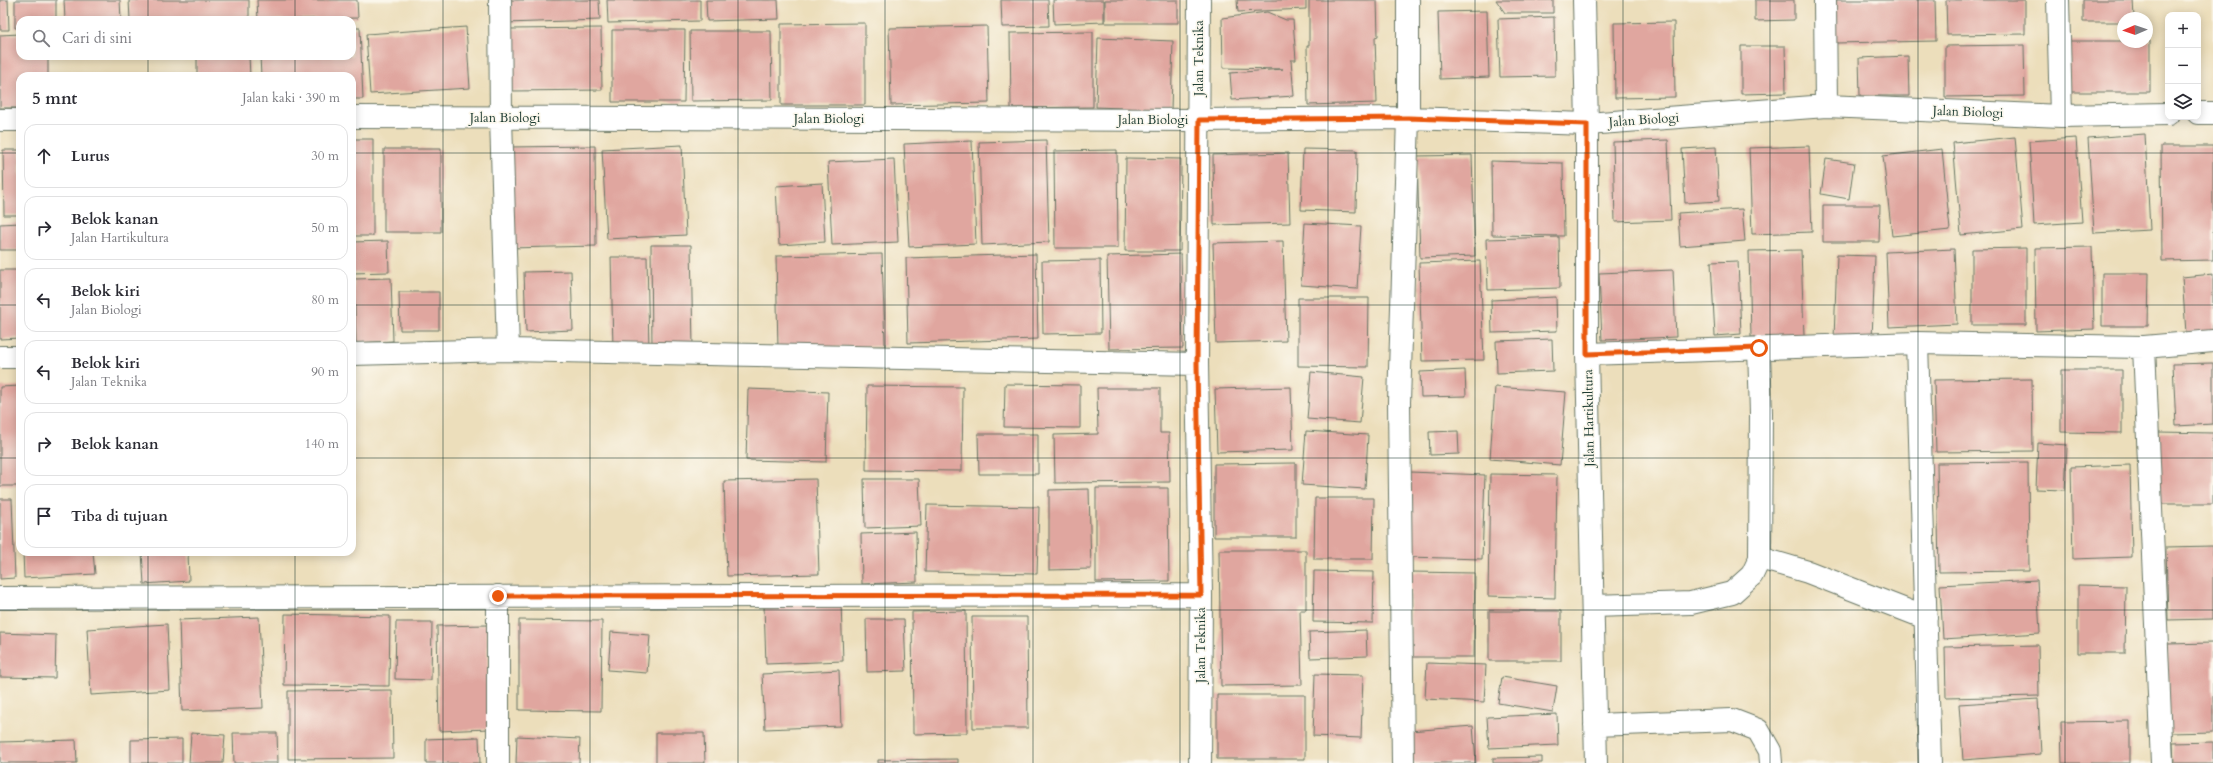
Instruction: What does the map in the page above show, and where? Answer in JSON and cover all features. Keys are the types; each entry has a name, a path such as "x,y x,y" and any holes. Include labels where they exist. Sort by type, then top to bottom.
{"street":[{"path":"500,0 501,118 508,350"},
{"name":"Jalan Teknika","path":"1199,0 1197,364 1201,595 1200,763"},
{"path":"1403,763 1399,402 1408,118 1408,0"},
{"name":"Jalan Hartikultura","path":"1584,0 1587,124 1587,354 1596,763"},
{"path":"1825,0 1826,106"},
{"path":"2058,0 2061,116"},
{"name":"Jalan Biologi","path":"356,117 1199,120 1408,118 1587,124 1826,106 2061,116 2165,114"},
{"path":"2201,113 2213,113"},
{"path":"0,120 16,120"},
{"path":"1587,354 1917,343 2144,347 2213,341"},
{"path":"1917,343 1930,763"},
{"path":"2144,347 2162,763"},
{"path":"1593,606 1691,603 1732,593 1752,575 1760,558 1759,348"},
{"path":"356,354 508,350 1197,364"},
{"path":"0,357 16,357"},
{"path":"1760,558 1808,572 1926,618"},
{"path":"0,598 1201,595"},
{"path":"498,596 498,763"},
{"path":"1595,726 1732,720 1758,730 1770,751 1771,763"}],"building":[{"path":"0,0 8,0 9,30 0,30"},
{"path":"15,0 56,0 56,16 16,16 15,28"},
{"path":"64,0 120,0 121,16 65,16"},
{"path":"129,0 249,0 249,16 130,16"},
{"path":"257,0 357,0 358,18 356,18 356,16 258,16"},
{"path":"504,0 599,0 600,20 505,23"},
{"path":"607,0 700,0 700,21 608,23"},
{"path":"706,0 778,0 779,19 707,21"},
{"path":"1001,0 1048,0 1049,26 1002,27"},
{"path":"1053,0 1104,0 1104,22 1054,24"},
{"path":"1105,0 1178,0 1178,23 1105,23"},
{"path":"1237,0 1306,0 1306,9 1238,12"},
{"path":"1309,0 1377,0 1378,36 1375,37 1377,103 1308,105 1307,46 1309,46"},
{"path":"1496,0 1553,0 1553,13 1505,13"},
{"path":"1755,0 1794,0 1794,20 1755,21"},
{"path":"1834,0 1935,0 1936,41 1835,43"},
{"path":"1946,0 2025,0 2025,34 1947,35"},
{"path":"2083,0 2133,0 2134,12 2117,12 2117,22 2083,22"},
{"path":"1487,11 1489,77 1440,79 1438,12"},
{"path":"1267,12 1286,20 1293,20 1296,60 1291,60 1294,96 1232,100 1230,73 1283,69 1223,68 1222,18"},
{"path":"1554,17 1555,76 1500,77 1498,19"},
{"path":"1674,22 1675,97 1615,98 1614,23"},
{"path":"865,23 865,105 781,105 781,24"},
{"path":"987,26 989,103 891,105 889,28"},
{"path":"466,27 470,88 370,94 366,34"},
{"path":"356,28 360,28 363,99 356,99 356,72 261,72 260,60 356,60"},
{"path":"601,28 602,90 511,91 510,29"},
{"path":"612,30 685,30 684,102 612,102"},
{"path":"690,31 771,31 772,100 691,101"},
{"path":"1093,32 1093,107 1011,108 1010,33"},
{"path":"16,34 16,60 48,60 48,72 16,72 16,108 0,108 0,35"},
{"path":"1098,38 1173,41 1171,110 1096,107"},
{"path":"2069,41 2117,41 2117,48 2150,48 2150,92 2069,92"},
{"path":"2024,45 2025,96 1945,97 1945,46"},
{"path":"1741,46 1785,46 1786,93 1741,94"},
{"path":"1908,56 1909,96 1860,96 1859,58"},
{"path":"197,60 249,60 250,72 197,72"},
{"path":"2145,134 2150,230 2094,233 2088,138"},
{"path":"2015,137 2023,229 1961,235 1953,143"},
{"path":"2076,138 2082,222 2034,225 2029,141"},
{"path":"356,139 373,139 373,236 356,236"},
{"path":"1046,140 1049,242 982,245 979,142"},
{"path":"1668,140 1671,220 1615,222 1613,142"},
{"path":"972,141 976,244 909,247 904,144"},
{"path":"682,145 686,235 607,239 602,149"},
{"path":"595,146 596,246 509,248 507,147"},
{"path":"1809,146 1812,232 1752,234 1749,148"},
{"path":"2161,146 2213,146 2213,260 2162,261"},
{"path":"1716,147 1719,201 1685,203 1682,149"},
{"path":"384,149 441,149 441,232 384,232"},
{"path":"1303,149 1357,150 1356,212 1301,210"},
{"path":"1942,149 1950,230 1892,236 1883,156"},
{"path":"3,150 16,150 16,215 4,215"},
{"path":"1117,150 1118,248 1055,248 1054,151"},
{"path":"1288,153 1290,223 1214,225 1213,155"},
{"path":"1472,155 1475,256 1420,258 1417,156"},
{"path":"1126,158 1181,159 1180,251 1125,251"},
{"path":"894,159 898,242 832,245 828,162"},
{"path":"1826,159 1854,163 1849,199 1821,194"},
{"path":"1491,161 1563,163 1564,236 1492,235"},
{"path":"822,183 825,242 779,245 776,186"},
{"path":"1823,205 1880,205 1879,242 1823,242"},
{"path":"1742,209 1745,241 1680,246 1678,213"},
{"path":"16,223 16,250 0,250 0,224"},
{"path":"1305,223 1361,226 1357,289 1301,285"},
{"path":"1559,237 1560,288 1488,290 1486,239"},
{"path":"388,241 389,272 356,273 356,242"},
{"path":"1283,241 1286,341 1216,343 1213,243"},
{"path":"651,245 691,245 693,347 652,347"},
{"path":"2092,247 2094,329 2036,331 2035,248"},
{"path":"2026,248 2026,325 1972,325 1972,249"},
{"path":"1954,249 1957,324 1889,327 1886,252"},
{"path":"1801,250 1804,336 1751,337 1749,251"},
{"path":"882,254 885,346 778,349 776,256"},
{"path":"1036,254 1038,339 908,343 906,258"},
{"path":"1181,254 1183,348 1109,349 1107,256"},
{"path":"1837,255 1875,256 1872,340 1834,339"},
{"path":"611,257 647,257 649,349 613,349"},
{"path":"1100,260 1101,333 1043,334 1042,261"},
{"path":"1480,261 1484,360 1422,361 1419,263"},
{"path":"1738,261 1741,334 1715,336 1711,262"},
{"path":"0,270 16,270 16,338 0,339"},
{"path":"1673,270 1676,337 1602,340 1599,273"},
{"path":"571,271 573,330 526,332 524,272"},
{"path":"2102,273 2149,273 2148,326 2102,326"},
{"path":"2213,274 2213,331 2186,333 2182,277"},
{"path":"391,278 393,341 356,343 356,279"},
{"path":"399,292 439,292 439,330 400,330"},
{"path":"1556,297 1557,331 1492,333 1491,300"},
{"path":"1298,298 1369,298 1368,367 1298,366"},
{"path":"1552,339 1553,371 1497,373 1496,341"},
{"path":"2213,363 2213,424 2176,426 2173,364"},
{"path":"1465,370 1466,396 1421,397 1420,372"},
{"path":"2061,370 2122,370 2122,433 2061,432"},
{"path":"1311,372 1364,377 1360,423 1307,419"},
{"path":"2032,379 2033,451 1936,452 1934,380"},
{"path":"1005,384 1080,385 1080,428 1004,427"},
{"path":"16,386 16,486 0,486 0,387"},
{"path":"867,386 963,387 962,471 866,470"},
{"path":"1291,387 1293,450 1217,452 1215,389"},
{"path":"1495,387 1566,392 1560,465 1490,459"},
{"path":"1097,388 1160,388 1160,433 1169,433 1170,482 1055,483 1054,435 1098,434"},
{"path":"748,389 828,392 826,462 746,460"},
{"path":"1306,431 1368,435 1365,489 1302,485"},
{"path":"1458,431 1459,454 1430,455 1429,432"},
{"path":"2159,432 2213,433 2213,504 2158,504"},
{"path":"978,434 1038,434 1038,474 979,474"},
{"path":"2038,443 2067,445 2065,490 2036,489"},
{"path":"2028,462 2029,571 1939,572 1937,463"},
{"path":"1296,463 1296,537 1214,537 1214,464"},
{"path":"2130,465 2132,557 2073,559 2071,467"},
{"path":"1410,472 1485,475 1482,559 1407,557"},
{"path":"1490,474 1557,475 1555,598 1488,596"},
{"path":"816,479 819,574 727,576 724,481"},
{"path":"864,479 919,479 921,526 865,528"},
{"path":"1096,488 1168,488 1169,581 1096,582"},
{"path":"1089,489 1091,569 1049,570 1049,490"},
{"path":"1315,498 1374,498 1373,559 1314,559"},
{"path":"0,499 12,499 15,578 0,579"},
{"path":"927,505 1039,507 1037,574 925,572"},
{"path":"916,532 917,582 862,584 861,534"},
{"path":"2213,546 2213,619 2168,620 2166,547"},
{"path":"1219,550 1306,550 1306,610 1300,610 1302,685 1221,686"},
{"path":"23,556 93,556 95,574 24,578"},
{"path":"142,556 188,556 189,581 144,584"},
{"path":"1314,571 1374,572 1373,623 1313,622"},
{"path":"1410,572 1475,573 1474,657 1410,657"},
{"path":"2037,580 2040,633 1943,639 1940,585"},
{"path":"2078,585 2126,586 2125,653 2078,653"},
{"path":"841,602 843,661 766,664 764,606"},
{"path":"966,611 967,733 913,734 912,612"},
{"path":"1489,611 1561,611 1561,661 1489,661"},
{"path":"285,614 390,616 389,686 284,685"},
{"path":"259,617 263,708 182,711 179,620"},
{"path":"972,617 1027,617 1028,728 973,728"},
{"path":"866,619 904,619 906,671 867,672"},
{"path":"519,620 602,621 601,711 519,710"},
{"path":"396,622 432,622 431,680 395,679"},
{"path":"167,624 170,690 91,695 87,629"},
{"path":"487,625 489,729 439,731 437,626"},
{"path":"1366,630 1367,656 1310,658 1309,632"},
{"path":"611,632 650,635 647,673 608,670"},
{"path":"0,633 56,635 55,678 0,677"},
{"path":"2213,643 2213,732 2170,733 2167,644"},
{"path":"2038,645 2039,696 1946,698 1945,647"},
{"path":"1427,663 1486,665 1484,702 1425,699"},
{"path":"839,670 841,726 765,729 762,674"},
{"path":"1315,674 1363,675 1361,738 1313,736"},
{"path":"1502,677 1557,686 1553,712 1498,703"},
{"path":"392,690 393,758 288,759 288,691"},
{"path":"1217,695 1305,695 1305,759 1217,759"},
{"path":"2038,699 2041,754 1963,760 1959,704"},
{"path":"1557,714 1558,745 1489,748 1487,717"},
{"path":"2130,721 2130,763 2062,763 2061,722"},
{"path":"1473,726 1476,763 1412,763 1409,731"},
{"path":"191,733 225,735 223,763 189,763"},
{"path":"233,733 277,733 278,763 234,763"},
{"path":"656,733 704,733 705,763 656,763"},
{"path":"517,736 580,739 579,763 516,763"},
{"path":"479,737 480,763 426,763 426,739"},
{"path":"182,739 182,763 131,763 131,740"},
{"path":"76,740 77,763 0,763 0,742"},
{"path":"2213,742 2213,763 2174,763 2173,743"},
{"path":"1542,757 1542,763 1493,763 1493,758"},
{"path":"958,759 958,763 878,763 878,760"}],"route":[{"path":"498,596 860,594 1201,595 1197,364 1199,120 1408,118 1587,124 1587,354 1759,348"}]}
